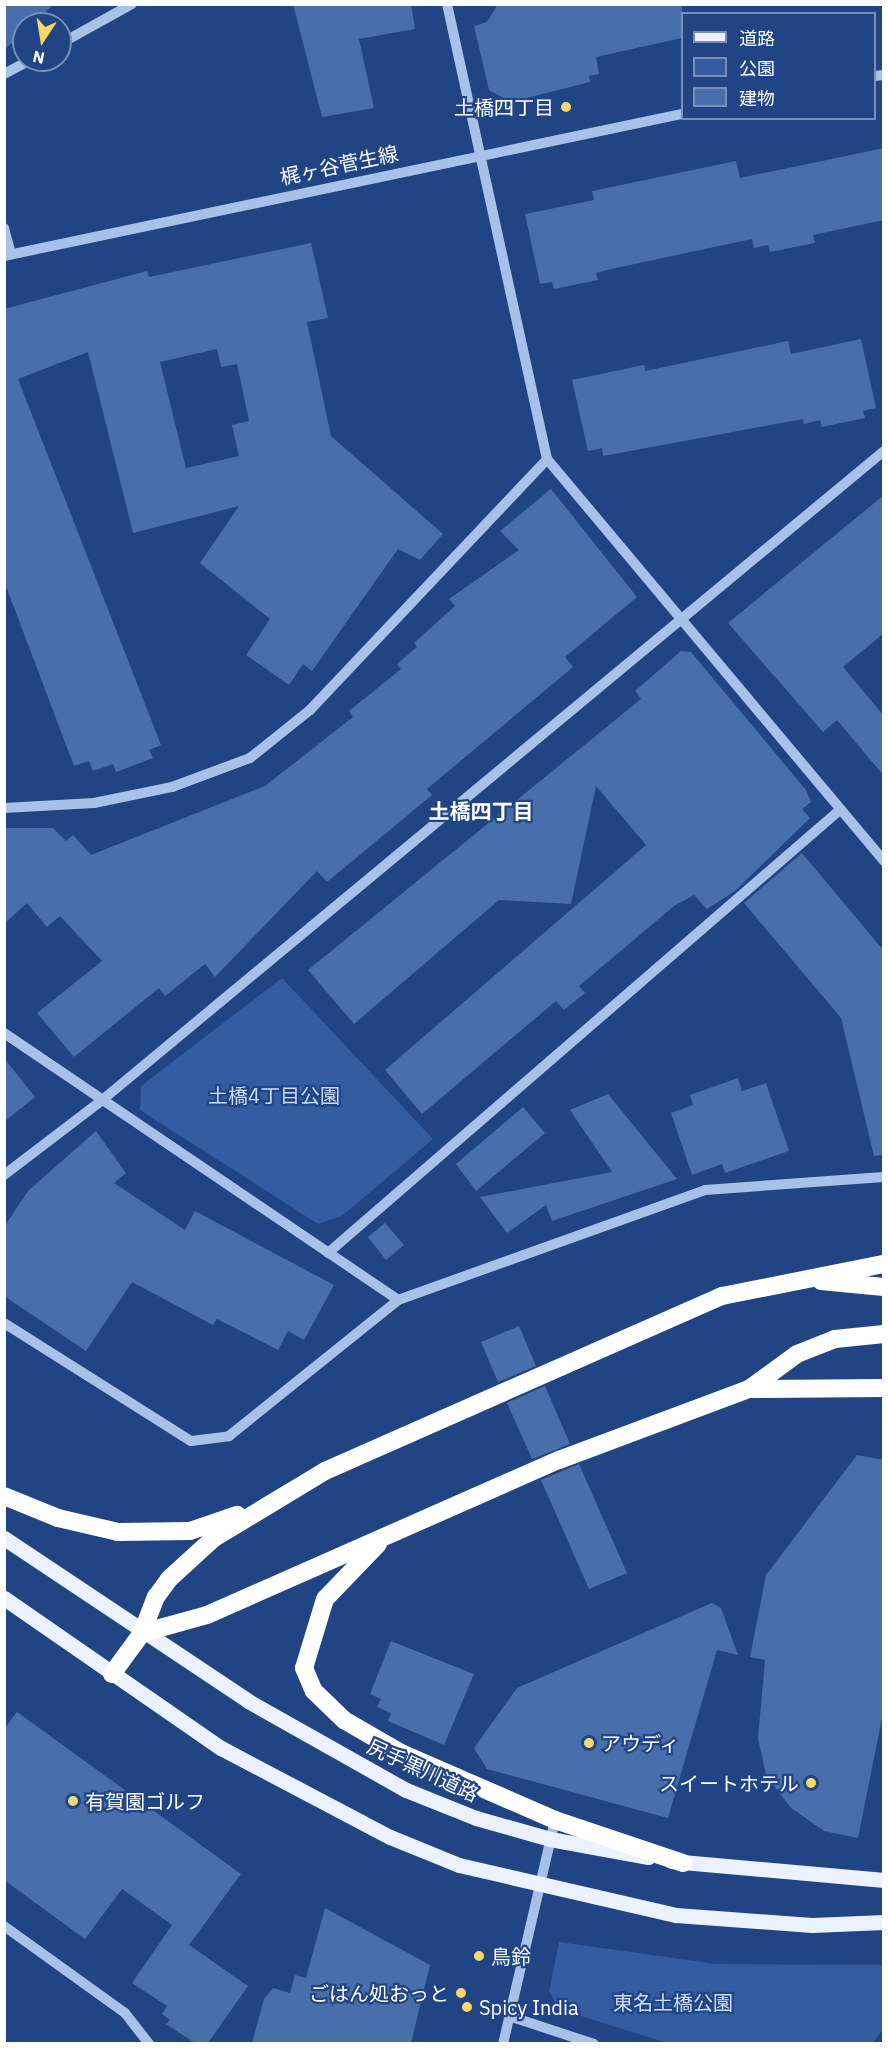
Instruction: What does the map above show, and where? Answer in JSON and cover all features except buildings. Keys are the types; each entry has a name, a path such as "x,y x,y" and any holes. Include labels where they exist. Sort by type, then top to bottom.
{"highway":[{"path":"112,1674 142,1633 169,1579 214,1538 325,1471 530,1378 722,1296 786,1280 884,1264"},
{"path":"786,1280 884,1287"},
{"path":"142,1633 207,1615 559,1460 749,1389 796,1354 835,1339 884,1334"},
{"path":"749,1389 884,1388"},
{"path":"4,1496 58,1518 118,1532 190,1531 268,1505"},
{"path":"384,1538 325,1599 304,1668 314,1691 344,1720 401,1753 555,1820 683,1863"}],"main road":[{"name":"尻手黒川道路","path":"4,1538 142,1633 406,1790 476,1818 550,1839 683,1863 884,1880"},
{"path":"4,1598 221,1748 390,1837 459,1865 676,1915 812,1925 884,1922"}],"street":[{"path":"72,37 132,4"},
{"path":"447,4 547,459 884,861"},
{"name":"梶ヶ谷菅生線","path":"8,255 480,153 681,114"},
{"path":"4,228 8,255"},
{"path":"4,1175 101,1101 681,617 884,451"},
{"path":"4,808 94,803 172,787 250,758 310,710 547,459"},
{"path":"328,1253 841,809"},
{"path":"4,1034 398,1300"},
{"path":"4,1323 191,1441 229,1436 398,1300 705,1190 884,1178"},
{"path":"503,2043 512,2017 539,1884 555,1820"},
{"path":"4,1926 125,2013 149,2043"},
{"path":"512,2017 594,2043"}],"green space":[{"name":"土橋4丁目公園","path":"282,978 433,1139 343,1215 318,1224 140,1110 141,1086"},
{"name":"東名土橋公園","path":"559,1942 716,1964 883,1965 883,2029 873,2043 667,2043 559,2009 549,1991"}],"place":[{"name":"土橋四丁目","path":"566,107"},
{"name":"アウディ","path":"589,1743"},
{"name":"スイートホテル","path":"811,1783"},
{"name":"有賀園ゴルフ","path":"73,1801"},
{"name":"鳥鈴","path":"479,1956"},
{"name":"ごはん処おっと","path":"461,1993"},
{"name":"Spicy India","path":"467,2007"}],"district":[{"name":"土橋四丁目","path":"481,811"}]}
